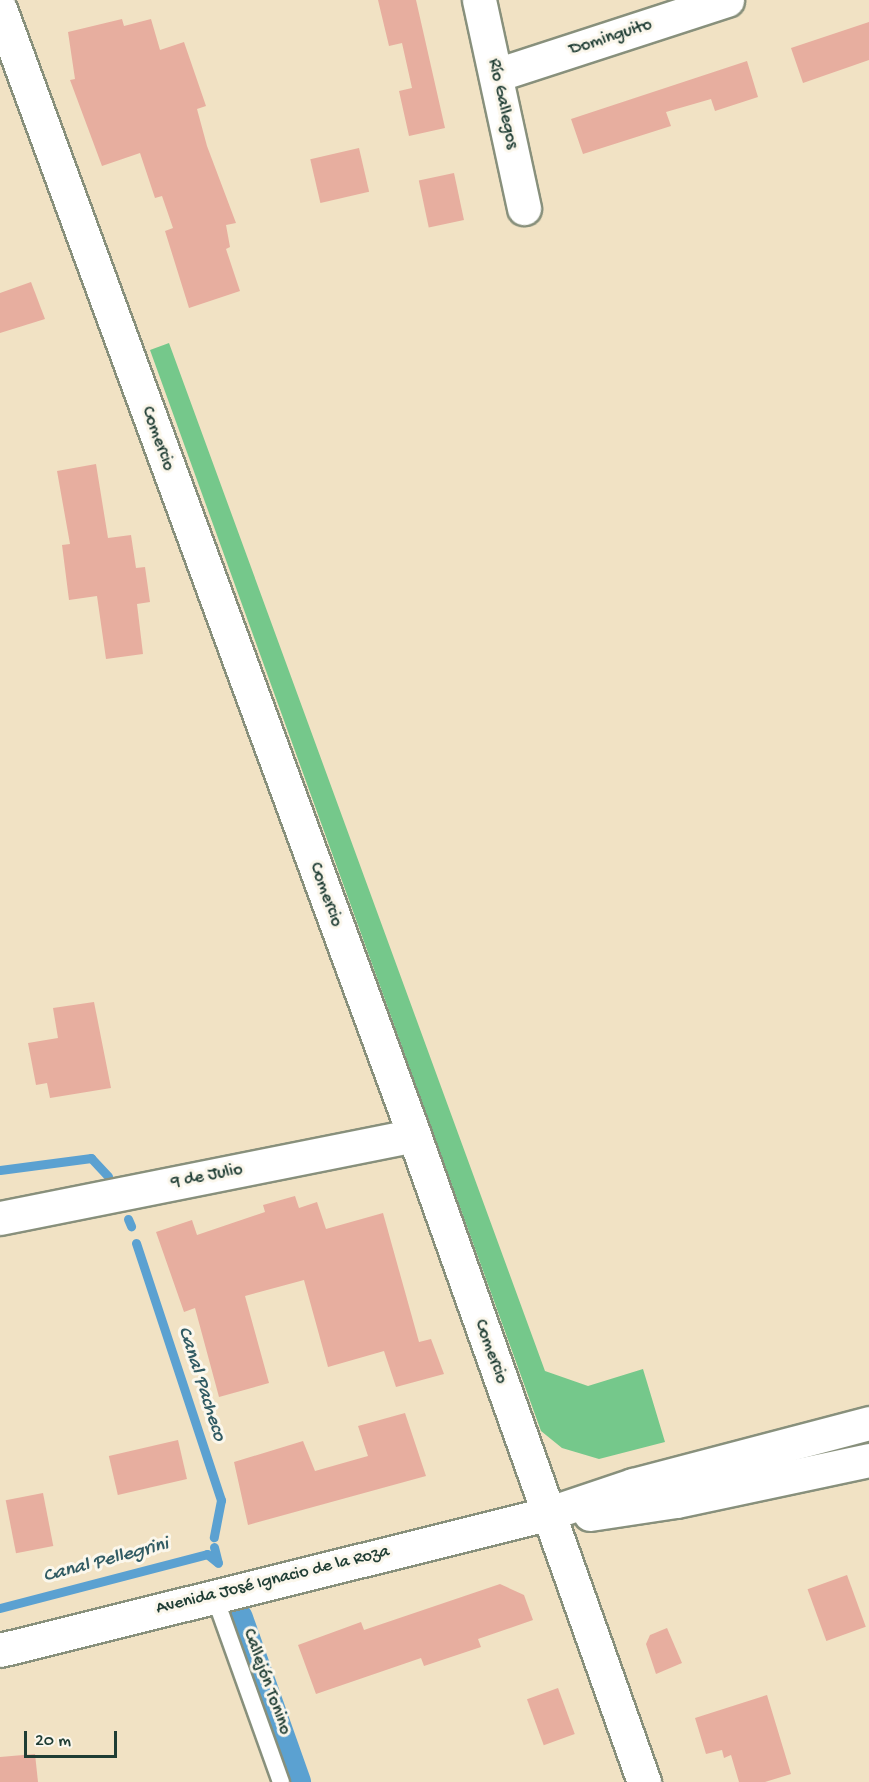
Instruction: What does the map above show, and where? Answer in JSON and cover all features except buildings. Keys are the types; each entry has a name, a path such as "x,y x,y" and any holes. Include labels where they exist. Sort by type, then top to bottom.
{"street":[{"name":"Río Gallegos","path":"479,0 524,208"},
{"name":"Dominguito","path":"496,75 727,0"},
{"name":"Comercio","path":"0,9 9,61 414,1135 644,1782"},
{"name":"9 de Julio","path":"0,1218 414,1135"},
{"name":"Avenida José Ignacio de la Roza","path":"0,1650 547,1514 651,1480 869,1423"},
{"name":"Avenida José Ignacio de la Roza","path":"547,1514 610,1513 869,1460"}],"lane":[{"name":"Callejón Tonino","path":"214,1595 281,1782"}],"green space":[{"path":"169,343 545,1371 588,1386 643,1369 665,1442 599,1459 562,1448 541,1431 150,350"}],"waterway":[{"name":"Canal Pacheco","path":"0,1170 91,1158 108,1176"},
{"name":"Canal Pacheco","path":"128,1219 131,1226"},
{"name":"Canal Pacheco","path":"136,1243 221,1500 214,1537"},
{"name":"Canal Pacheco","path":"214,1547 218,1563"},
{"name":"Canal Pellegrini","path":"0,1608 207,1554 218,1563"},
{"path":"236,1618 294,1782"}]}
